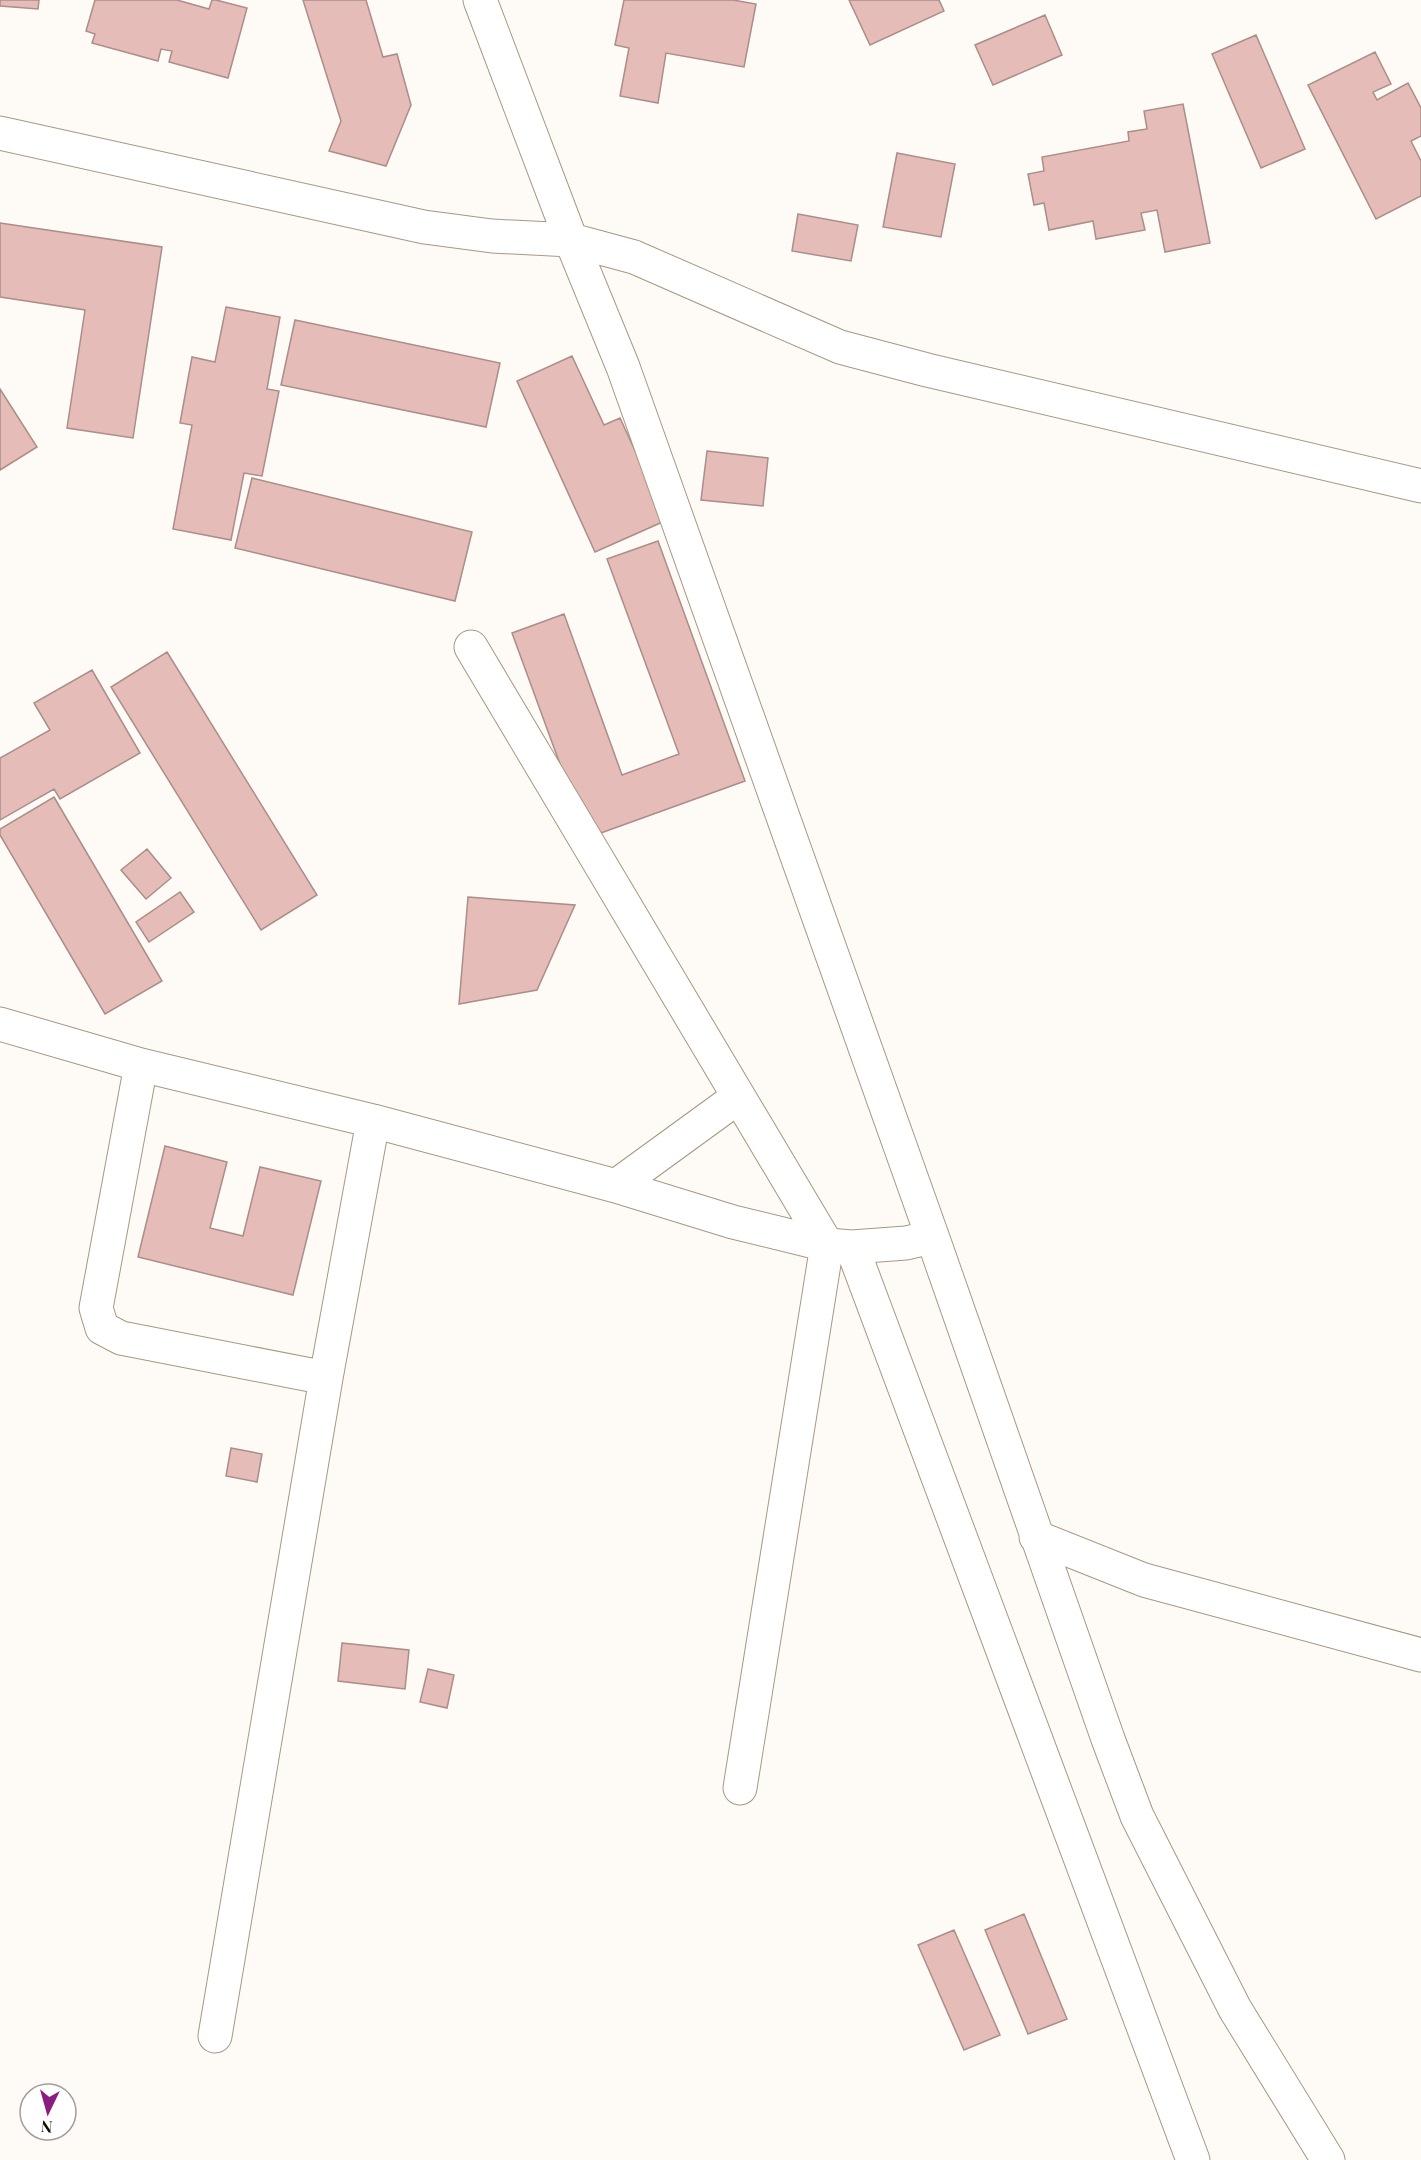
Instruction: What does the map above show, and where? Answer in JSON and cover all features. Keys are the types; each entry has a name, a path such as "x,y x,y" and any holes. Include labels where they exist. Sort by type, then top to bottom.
{"street":[{"path":"480,0 571,240 623,368 932,1237 1036,1537 1137,1816 1235,2009 1328,2160"},
{"path":"0,133 424,228 492,236 571,240 634,257 840,347 927,370 1421,486"},
{"path":"471,647 737,1098 839,1246 1193,2160"},
{"path":"0,1024 141,1065 373,1121 616,1186 733,1222 839,1246 906,1243 932,1237"},
{"path":"141,1065 96,1308 102,1328 121,1338 326,1378"},
{"path":"616,1186 737,1098"},
{"path":"215,2036 326,1378 373,1121"},
{"path":"740,1788 839,1246"},
{"path":"1036,1537 1144,1580 1421,1655"}],"building":[{"path":"0,0 39,0 38,9 0,6"},
{"path":"95,0 177,0 209,9 212,0 216,0 247,8 228,78 169,62 172,51 161,49 158,61 92,43 95,34 86,31"},
{"path":"303,0 366,0 383,57 397,54 411,105 386,166 329,151 341,121"},
{"path":"624,0 733,0 756,4 744,67 666,53 658,103 620,96 629,48 615,45"},
{"path":"849,0 939,0 944,11 870,45"},
{"path":"1045,15 1062,55 993,85 975,45"},
{"path":"1256,35 1305,149 1261,168 1212,54"},
{"path":"1375,52 1391,84 1373,92 1377,100 1408,83 1421,108 1421,136 1411,141 1421,161 1421,196 1376,219 1308,85"},
{"path":"1183,104 1210,243 1165,252 1157,210 1141,213 1145,230 1096,239 1093,221 1049,230 1044,203 1034,205 1028,174 1044,171 1042,157 1129,141 1128,132 1147,129 1144,111"},
{"path":"897,153 955,164 941,237 883,227"},
{"path":"798,214 858,225 851,261 792,251"},
{"path":"0,223 162,247 133,438 67,428 85,310 0,297"},
{"path":"226,307 280,317 267,389 279,391 262,476 244,473 231,540 173,529 192,425 180,423 192,357 215,362"},
{"path":"295,320 500,363 486,427 281,385"},
{"path":"572,356 604,425 620,418 667,520 595,552 517,381"},
{"path":"0,389 37,447 0,470"},
{"path":"707,451 768,458 763,506 701,500"},
{"path":"252,478 472,532 455,601 235,548"},
{"path":"658,541 745,781 587,838 512,633 564,614 622,775 679,754 607,559"},
{"path":"167,652 317,895 261,930 111,687"},
{"path":"92,670 140,753 60,799 54,789 0,820 0,758 50,730 34,703"},
{"path":"54,797 162,981 105,1014 0,835 0,829"},
{"path":"147,849 171,878 146,899 121,870"},
{"path":"180,892 194,912 149,942 136,922"},
{"path":"468,897 575,905 537,990 459,1004"},
{"path":"165,1146 227,1162 210,1228 243,1236 260,1167 321,1181 293,1295 138,1257"},
{"path":"231,1448 262,1454 257,1482 226,1476"},
{"path":"342,1643 409,1650 405,1689 338,1681"},
{"path":"428,1669 454,1675 447,1708 420,1702"},
{"path":"1024,1914 1067,2019 1028,2034 985,1930"},
{"path":"954,1930 1000,2035 964,2050 918,1945"}]}
